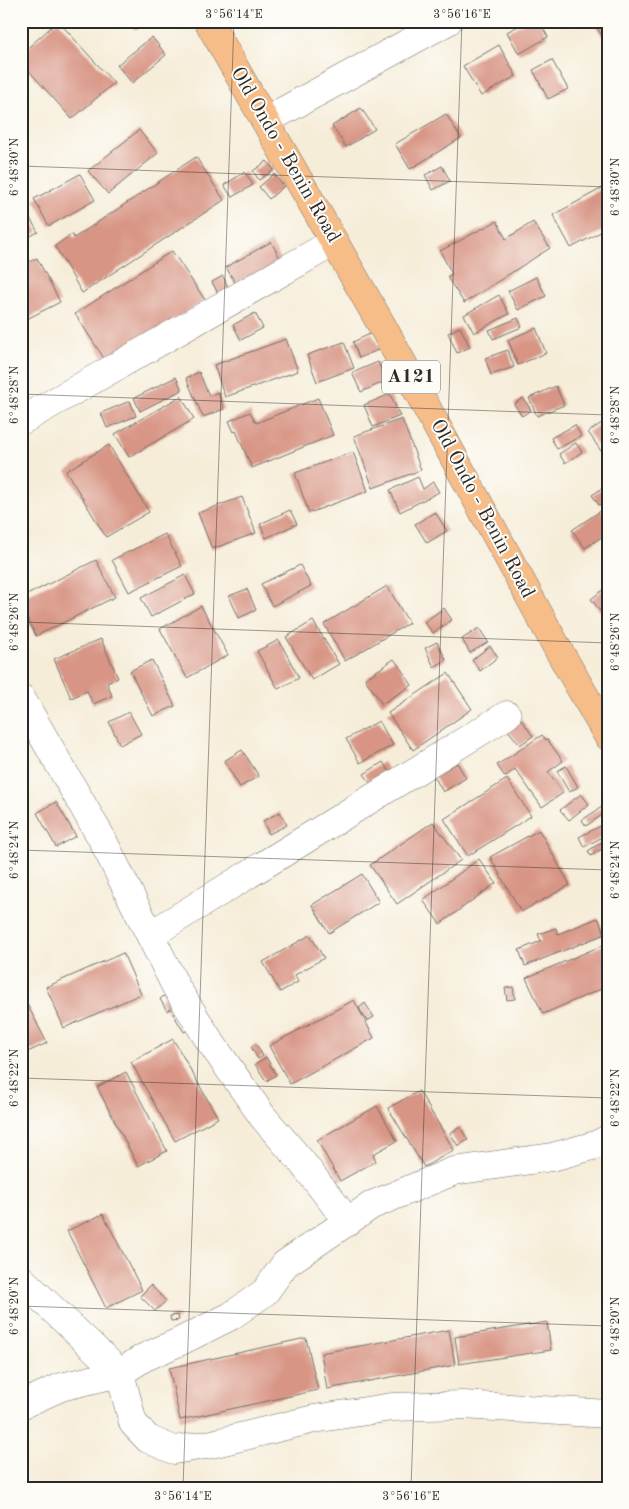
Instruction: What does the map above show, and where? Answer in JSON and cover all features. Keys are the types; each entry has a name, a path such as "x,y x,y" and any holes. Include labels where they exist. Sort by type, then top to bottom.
{"main road":[{"name":"Old Ondo - Benin Road","path":"208,21 466,477 559,651 608,736"}],"street":[{"path":"265,121 448,21"},
{"path":"21,422 334,242"},
{"path":"21,698 101,838 176,987 209,1040 263,1118 301,1161 348,1222"},
{"path":"150,935 507,715"},
{"path":"21,1405 61,1387 120,1373 143,1358 231,1316 265,1292 285,1264 372,1204 454,1171 552,1157 596,1145 608,1139"},
{"path":"21,1279 120,1373 133,1422 148,1440 174,1450 212,1444 314,1419 392,1407 463,1405 608,1414"}],"building":[{"path":"58,21 114,83 72,119 21,62 21,54"},
{"path":"128,21 147,21 135,30"},
{"path":"527,21 539,21 548,37 519,54 507,32"},
{"path":"593,21 608,21 608,46"},
{"path":"152,37 166,55 132,83 117,65"},
{"path":"499,45 516,76 481,96 463,66"},
{"path":"552,60 568,89 548,99 533,70"},
{"path":"361,108 375,129 346,147 332,126"},
{"path":"446,114 461,138 410,169 395,144"},
{"path":"139,130 158,153 108,194 88,171"},
{"path":"196,157 224,200 82,293 55,246 72,234 74,238"},
{"path":"267,161 274,170 259,180 253,171"},
{"path":"442,166 450,181 433,190 425,175"},
{"path":"245,172 253,185 232,197 224,185"},
{"path":"80,174 95,200 49,226 34,199"},
{"path":"274,174 284,186 269,199 259,187"},
{"path":"608,185 608,228 571,248 553,215"},
{"path":"21,203 38,232 21,241"},
{"path":"497,221 506,239 533,222 550,248 464,303 447,277 452,274 440,251"},
{"path":"271,242 283,263 238,288 226,267"},
{"path":"172,251 205,300 107,363 75,314"},
{"path":"37,258 60,302 21,322 21,266"},
{"path":"223,276 230,292 220,297 212,282"},
{"path":"536,277 546,296 518,310 508,291"},
{"path":"499,295 509,314 474,333 464,315"},
{"path":"255,313 263,328 241,340 233,325"},
{"path":"518,318 522,327 493,339 489,330"},
{"path":"460,327 470,347 457,353 448,333"},
{"path":"536,328 546,353 518,365 508,340"},
{"path":"372,333 380,349 359,358 353,342"},
{"path":"286,339 298,371 225,397 214,365"},
{"path":"344,342 354,368 317,382 307,355"},
{"path":"508,350 514,367 491,375 485,358"},
{"path":"608,359 608,370 603,362"},
{"path":"378,362 386,381 361,392 352,373"},
{"path":"199,372 209,396 218,392 224,409 203,417 186,378"},
{"path":"176,377 182,390 140,411 134,398"},
{"path":"556,386 564,405 537,416 529,398"},
{"path":"390,394 400,416 373,427 364,405"},
{"path":"181,396 194,419 129,457 115,434"},
{"path":"318,398 333,435 252,468 236,431 234,432 229,421 250,412 256,423"},
{"path":"523,398 531,410 522,416 514,404"},
{"path":"130,401 136,416 107,428 101,413"},
{"path":"402,419 421,470 373,488 354,436"},
{"path":"608,419 608,446 601,451 588,432"},
{"path":"575,425 581,436 557,449 551,438"},
{"path":"576,443 582,452 565,463 559,454"},
{"path":"109,445 149,512 106,537 66,471"},
{"path":"353,452 368,491 309,513 295,473"},
{"path":"418,477 423,489 433,482 439,492 400,512 390,490"},
{"path":"607,485 608,499 599,505 592,495"},
{"path":"242,497 256,533 212,549 198,513"},
{"path":"290,510 297,524 266,538 260,524"},
{"path":"602,510 608,518 608,533 585,548 572,530"},
{"path":"435,512 447,531 427,543 415,524"},
{"path":"165,534 182,566 129,592 112,560"},
{"path":"96,560 115,597 36,636 21,606 21,598"},
{"path":"300,565 311,586 272,606 261,584"},
{"path":"185,575 195,594 151,617 141,598"},
{"path":"387,586 409,623 345,661 324,624"},
{"path":"608,586 608,610 602,614 591,599"},
{"path":"247,589 256,610 239,618 229,596"},
{"path":"201,606 228,655 187,678 160,629"},
{"path":"444,608 452,620 433,633 424,622"},
{"path":"313,621 339,664 312,680 286,637"},
{"path":"479,628 488,642 470,653 462,639"},
{"path":"101,639 118,678 107,683 112,696 93,704 87,691 71,698 54,659"},
{"path":"279,640 299,678 278,689 257,651"},
{"path":"437,642 446,660 434,667 425,648"},
{"path":"490,646 498,657 480,671 472,660"},
{"path":"394,659 412,685 382,704 365,679"},
{"path":"152,660 175,706 153,716 130,671"},
{"path":"448,673 472,709 413,750 388,713"},
{"path":"129,712 141,734 120,745 109,722"},
{"path":"521,719 533,736 520,745 507,729"},
{"path":"379,721 393,745 360,763 346,739"},
{"path":"542,735 563,761 548,772 563,793 542,807 515,769 505,777 497,765"},
{"path":"242,750 259,776 240,787 224,761"},
{"path":"383,762 390,773 372,785 364,774"},
{"path":"457,763 466,778 443,792 434,776"},
{"path":"566,766 578,787 569,792 557,771"},
{"path":"507,779 531,816 468,856 444,819"},
{"path":"581,794 589,804 569,820 560,810"},
{"path":"56,802 76,836 56,847 37,813"},
{"path":"605,805 608,811 586,826 582,820"},
{"path":"280,812 287,825 269,834 263,821"},
{"path":"433,822 461,860 397,904 370,865"},
{"path":"608,822 608,834 584,847 579,837"},
{"path":"539,830 570,885 521,912 490,857"},
{"path":"608,838 608,845 591,856 588,851"},
{"path":"479,859 496,883 440,924 423,900"},
{"path":"362,874 379,902 329,933 312,905"},
{"path":"598,918 605,934 525,966 519,950 541,941 538,934 556,928 558,934"},
{"path":"310,935 324,958 295,975 298,982 280,992 263,962"},
{"path":"608,943 608,986 543,1014 526,978"},
{"path":"123,953 141,994 64,1028 46,987"},
{"path":"513,987 515,999 507,1000 505,988"},
{"path":"167,994 174,1007 167,1011 160,999"},
{"path":"354,1000 374,1038 290,1084 269,1046"},
{"path":"365,1003 374,1017 367,1021 359,1008"},
{"path":"28,1006 47,1043 21,1055 21,1010"},
{"path":"179,1011 190,1029 184,1032 173,1014"},
{"path":"173,1039 218,1118 175,1141 131,1062"},
{"path":"256,1044 263,1056 258,1059 251,1047"},
{"path":"266,1057 276,1075 266,1081 255,1064"},
{"path":"126,1072 167,1151 138,1166 97,1087"},
{"path":"419,1091 454,1150 424,1167 388,1108"},
{"path":"377,1106 397,1141 373,1154 376,1161 340,1181 317,1140"},
{"path":"460,1127 468,1140 458,1146 450,1133"},
{"path":"103,1214 142,1290 106,1308 67,1231"},
{"path":"151,1285 166,1301 155,1311 140,1296"},
{"path":"178,1315 179,1320 171,1321 170,1316"},
{"path":"547,1322 551,1350 459,1364 455,1337"},
{"path":"449,1330 455,1365 327,1389 321,1353"},
{"path":"306,1338 318,1390 180,1420 169,1368"}]}
